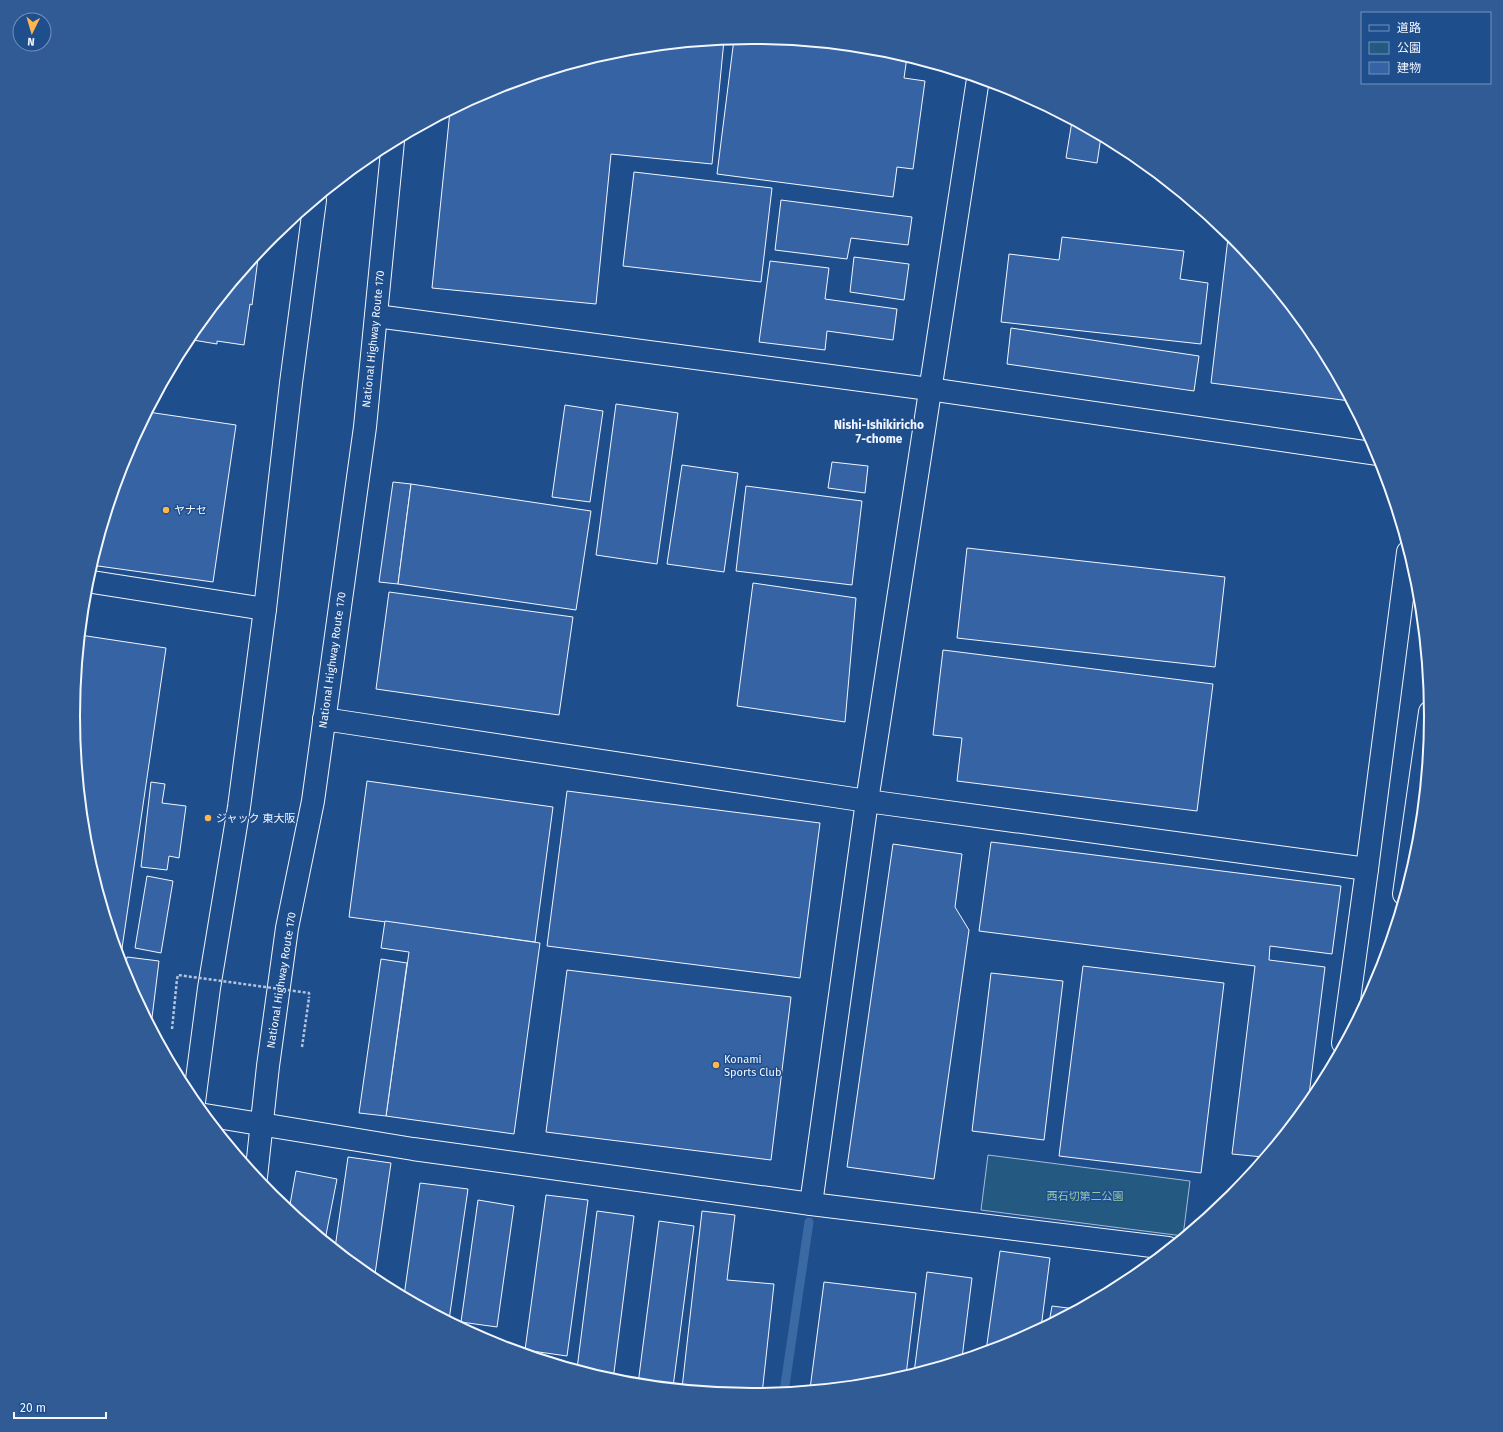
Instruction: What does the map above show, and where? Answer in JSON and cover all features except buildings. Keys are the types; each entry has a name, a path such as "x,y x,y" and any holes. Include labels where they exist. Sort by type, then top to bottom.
{"main road":[{"path":"811,1204 867,801 929,389 977,83"},
{"name":"National Highway Route 170","path":"257,1170 268,1066 287,928 312,800 365,427 392,148"},
{"path":"195,1092 209,988 239,807 265,609 290,383 315,205"},
{"path":"376,316 929,389 1369,453"},
{"path":"1345,1030 1406,565"},
{"path":"93,582 265,609"},
{"path":"324,719 867,801 1367,869"},
{"path":"1410,850 1420,782"},
{"path":"212,1116 414,1149 811,1204 1163,1247"}],"path":[{"path":"172,1030 178,975 309,993 302,1048"}],"green space":[{"name":"西石切第二公園","path":"988,1155 1190,1181 1184,1230 1178,1235 981,1210"}],"waterway":[{"path":"785,1387 809,1222"}],"place":[{"name":"ヤナセ","path":"166,510"},
{"name":"ジャック 東大阪","path":"208,818"},
{"name":"Konami Sports Club","path":"716,1065"}],"district":[{"name":"Nishi-Ishikiricho 7-chome","path":"879,432"}]}
